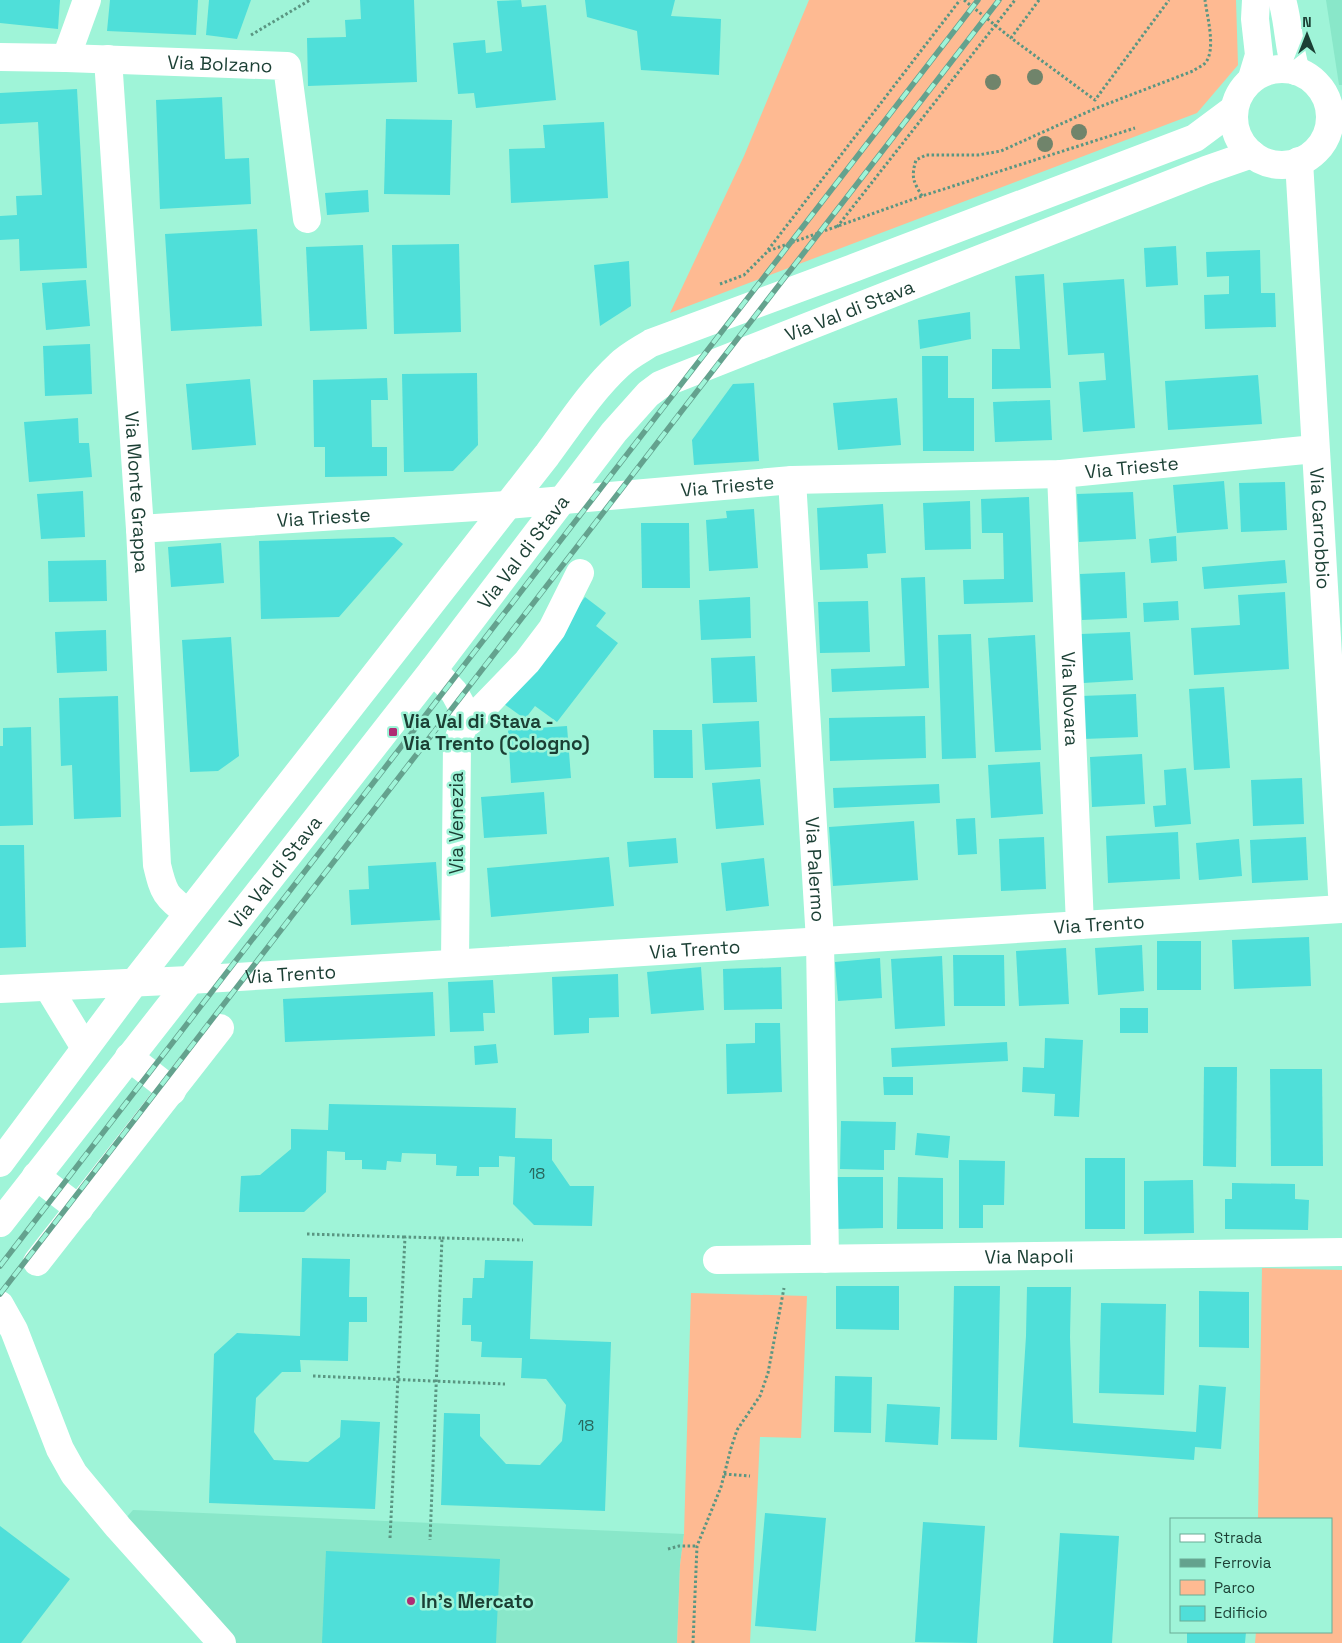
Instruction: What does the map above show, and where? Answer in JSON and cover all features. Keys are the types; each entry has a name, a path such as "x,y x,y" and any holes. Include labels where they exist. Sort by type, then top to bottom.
{"street":[{"path":"66,58 87,0"},
{"path":"1252,78 1259,55 1255,19 1256,0"},
{"path":"1282,0 1286,15 1290,53 1296,71"},
{"name":"Via Bolzano","path":"0,57 287,66 308,219"},
{"name":"Via Monte Grappa","path":"108,59 140,529 157,865 162,887 166,895 188,913"},
{"path":"1281,69 1296,71 1309,77 1332,94 1328,105 1333,139 1300,161 1288,164 1275,164 1263,161 1252,154 1240,141 1234,126 1234,109 1240,92 1252,78 1266,71 1281,69"},
{"name":"Via Val di Stava","path":"0,1163 188,913 605,379 621,363 651,343 1195,138 1234,109"},
{"name":"Via Val di Stava","path":"0,1223 433,670 562,499 627,416 648,394 660,385 1117,205 1252,154"},
{"name":"Via Carrobbio","path":"1300,161 1316,448 1332,560 1342,894"},
{"name":"Via Trieste","path":"140,529 507,505 792,480 1061,474 1316,448"},
{"name":"Via Novara","path":"1061,474 1080,925"},
{"name":"Via Palermo","path":"792,480 820,941 825,1259"},
{"name":"Via Venezia","path":"455,963 457,743 464,725 527,662 552,629 580,573"},
{"path":"433,670 454,692 470,721"},
{"name":"Via Trento","path":"0,990 1342,909"},
{"path":"48,987 85,1048"},
{"path":"38,1262 220,1028"},
{"path":"129,1058 172,1090"},
{"path":"36,1176 79,1210"},
{"name":"Via Napoli","path":"717,1260 1342,1252"},
{"path":"0,1306 14,1330 60,1449 74,1474 118,1527 222,1643"}],"path":[{"path":"241,64 244,40 310,0"},
{"path":"768,251 960,0"},
{"path":"964,0 1011,38 1095,100"},
{"path":"837,227 1015,0"},
{"path":"1011,38 1039,0"},
{"path":"1094,109 1095,100 1169,0"},
{"path":"922,196 912,180 916,160 926,155 978,155 1001,151 1094,109 1193,71 1206,62 1210,52 1211,41 1205,0"},
{"path":"307,1234 523,1240"},
{"path":"390,1538 405,1237"},
{"path":"430,1540 442,1238"},
{"path":"693,1643 697,1546 712,1511 737,1430 760,1396 768,1373 790,1259"},
{"path":"313,1376 398,1378 506,1384"},
{"path":"724,1474 750,1476"},
{"path":"668,1549 679,1546 697,1546"}],"shaded area":[{"path":"1326,0 1342,0 1342,85 1339,85"},
{"path":"133,1510 684,1534 680,1565 677,1643 222,1643 118,1527"}],"green space":[{"path":"809,0 1236,0 1238,65 1197,113 670,313 744,156"},
{"path":"1262,1268 1342,1270 1342,1643 1255,1643 1256,1633 1332,1633 1332,1518 1258,1518"},
{"path":"691,1293 807,1296 801,1438 760,1437 750,1643 677,1643 680,1565 684,1534"}],"building":[{"path":"0,0 60,0 58,29 0,23"},
{"path":"110,0 198,0 196,35 107,31"},
{"path":"209,0 251,0 237,39 206,35"},
{"path":"360,0 414,0 417,82 308,86 307,38 346,37 345,20 361,19"},
{"path":"521,0 522,7 546,5 556,100 476,108 474,93 458,94 453,43 485,40 486,53 502,51 497,1"},
{"path":"585,0 675,0 671,16 721,19 719,75 641,70 637,31 587,17"},
{"path":"77,89 87,268 20,271 19,239 0,240 0,216 17,215 16,196 42,195 38,122 0,124 0,93"},
{"path":"222,97 225,159 249,158 251,204 160,209 156,100"},
{"path":"386,119 452,120 450,195 384,194"},
{"path":"604,122 608,198 511,203 509,149 545,148 543,125"},
{"path":"368,190 369,212 327,215 325,193"},
{"path":"257,229 262,326 171,331 165,234"},
{"path":"459,244 461,332 394,334 392,245"},
{"path":"363,245 367,329 310,331 306,247"},
{"path":"1176,246 1178,285 1146,287 1144,248"},
{"path":"1260,250 1261,293 1275,293 1276,327 1205,329 1204,295 1229,294 1229,276 1207,277 1206,252"},
{"path":"629,261 631,306 600,326 594,265"},
{"path":"1044,274 1051,388 992,389 992,349 1020,349 1015,276"},
{"path":"1124,279 1135,428 1083,432 1079,382 1106,380 1104,353 1068,355 1063,283"},
{"path":"86,280 90,326 46,330 42,283"},
{"path":"970,312 971,339 920,349 918,320"},
{"path":"90,344 92,394 45,396 43,346"},
{"path":"922,356 948,356 948,398 974,398 974,451 923,451"},
{"path":"477,373 478,445 453,471 404,472 402,374"},
{"path":"1258,375 1262,424 1168,430 1165,381"},
{"path":"387,378 388,400 371,400 372,447 387,447 387,476 325,477 325,447 314,447 313,380"},
{"path":"250,379 256,445 192,450 186,384"},
{"path":"754,383 759,461 694,465 692,440 733,384"},
{"path":"897,398 901,445 838,450 833,403"},
{"path":"1050,400 1052,440 995,442 993,402"},
{"path":"78,418 79,443 89,443 92,477 29,482 24,422"},
{"path":"1224,481 1228,529 1177,533 1173,485"},
{"path":"1285,482 1287,530 1241,532 1239,483"},
{"path":"83,491 85,537 41,539 37,494"},
{"path":"1133,492 1136,539 1079,542 1077,494"},
{"path":"1029,497 1033,602 964,604 963,580 1004,579 1003,533 982,533 981,499"},
{"path":"970,501 971,549 925,550 923,503"},
{"path":"883,504 886,553 867,554 868,568 820,570 817,508"},
{"path":"754,509 758,568 709,571 706,520 727,518 726,511"},
{"path":"641,523 689,523 690,588 642,588"},
{"path":"1176,536 1177,561 1151,563 1149,539"},
{"path":"394,537 403,544 339,617 261,619 259,541"},
{"path":"221,543 224,583 171,587 168,547"},
{"path":"106,560 107,601 49,602 48,561"},
{"path":"1285,560 1287,583 1204,589 1202,567"},
{"path":"1125,572 1127,618 1082,620 1080,574"},
{"path":"925,577 929,688 832,692 831,669 905,666 901,578"},
{"path":"1285,592 1289,669 1194,675 1191,628 1240,625 1238,595"},
{"path":"585,597 606,613 596,626 618,643 557,722 535,706 525,719 504,704"},
{"path":"750,597 751,638 701,640 699,600"},
{"path":"868,601 870,652 820,653 818,602"},
{"path":"1178,601 1179,620 1144,622 1143,603"},
{"path":"106,630 107,671 57,673 55,632"},
{"path":"1130,632 1133,680 1083,683 1081,634"},
{"path":"971,634 976,758 942,759 938,635"},
{"path":"1035,635 1041,750 995,752 988,638"},
{"path":"231,637 239,756 218,771 190,772 182,640"},
{"path":"755,656 757,702 713,703 711,658"},
{"path":"1224,687 1230,768 1194,770 1189,689"},
{"path":"1136,694 1138,737 1083,739 1081,696"},
{"path":"118,696 121,817 74,819 72,765 61,766 59,698"},
{"path":"925,716 926,758 830,761 829,718"},
{"path":"759,721 761,767 705,770 702,724"},
{"path":"567,726 571,778 511,783 508,730"},
{"path":"31,727 33,825 0,826 0,746 3,746 3,728"},
{"path":"653,730 692,730 693,778 654,778"},
{"path":"1142,754 1145,804 1092,807 1090,757"},
{"path":"1040,762 1043,814 991,818 988,765"},
{"path":"1186,768 1191,824 1155,827 1153,806 1166,805 1164,770"},
{"path":"1302,778 1304,824 1253,826 1251,780"},
{"path":"760,779 764,825 716,829 712,783"},
{"path":"939,784 940,803 834,808 833,788"},
{"path":"544,792 547,834 484,838 481,797"},
{"path":"975,818 977,854 958,855 956,819"},
{"path":"914,821 918,880 833,886 829,827"},
{"path":"1178,832 1180,879 1108,883 1106,836"},
{"path":"1044,837 1046,889 1001,891 999,839"},
{"path":"1306,837 1308,880 1252,883 1250,840"},
{"path":"676,838 678,863 629,867 627,842"},
{"path":"1239,839 1242,876 1199,880 1196,843"},
{"path":"0,845 24,845 26,947 0,948"},
{"path":"609,857 614,906 491,917 487,868"},
{"path":"764,858 769,906 726,911 721,863"},
{"path":"436,862 440,920 351,925 349,890 369,889 368,866"},
{"path":"1309,937 1311,986 1234,989 1232,940"},
{"path":"1157,941 1201,941 1201,990 1157,990"},
{"path":"1142,945 1144,991 1098,995 1095,948"},
{"path":"1066,948 1069,1004 1019,1006 1016,951"},
{"path":"953,955 1004,955 1005,1006 954,1006"},
{"path":"942,956 945,1026 895,1029 891,959"},
{"path":"880,958 882,998 838,1001 835,962"},
{"path":"701,967 704,1010 651,1014 647,972"},
{"path":"781,967 782,1009 724,1010 723,969"},
{"path":"618,974 619,1017 589,1018 589,1033 554,1035 552,977"},
{"path":"493,980 495,1013 483,1013 484,1031 450,1032 448,982"},
{"path":"433,992 435,1036 285,1042 283,999"},
{"path":"1120,1008 1148,1008 1148,1033 1120,1033"},
{"path":"755,1023 780,1023 782,1092 727,1094 726,1044 755,1043"},
{"path":"1045,1038 1083,1040 1079,1117 1054,1116 1055,1094 1022,1092 1023,1067 1044,1068"},
{"path":"1007,1042 1008,1061 892,1067 891,1048"},
{"path":"496,1044 498,1063 475,1065 474,1046"},
{"path":"1204,1067 1237,1067 1236,1167 1203,1166"},
{"path":"1270,1069 1322,1069 1323,1166 1271,1166"},
{"path":"883,1077 913,1077 913,1095 884,1095"},
{"path":"329,1104 516,1108 515,1138 552,1139 552,1160 570,1186 594,1186 592,1226 534,1225 513,1204 515,1157 499,1156 499,1167 479,1167 479,1176 456,1176 457,1166 436,1165 436,1154 402,1153 401,1162 387,1161 386,1170 362,1169 362,1160 345,1160 345,1152 327,1151 326,1192 304,1212 239,1212 241,1176 260,1175 291,1149 291,1129 328,1130"},
{"path":"841,1121 896,1122 895,1150 884,1150 884,1170 840,1169"},
{"path":"917,1133 950,1136 948,1158 915,1155"},
{"path":"1085,1158 1125,1158 1125,1229 1085,1229"},
{"path":"959,1160 1005,1161 1004,1205 983,1205 983,1228 959,1228"},
{"path":"833,1177 883,1177 883,1228 834,1229"},
{"path":"898,1177 943,1178 943,1229 897,1229"},
{"path":"1193,1180 1194,1233 1144,1234 1144,1181"},
{"path":"1232,1183 1295,1184 1295,1199 1309,1200 1308,1230 1225,1229 1225,1199 1232,1199"},
{"path":"302,1258 350,1259 349,1297 367,1297 367,1322 349,1322 348,1361 300,1360 301,1372 282,1372 256,1398 254,1432 274,1460 308,1462 340,1437 341,1420 380,1422 375,1509 209,1503 214,1354 237,1333 300,1336"},
{"path":"485,1260 533,1261 530,1339 611,1342 605,1511 441,1505 444,1413 480,1414 480,1436 506,1464 540,1465 562,1441 566,1405 546,1379 521,1378 522,1358 481,1357 482,1342 471,1341 471,1325 462,1325 463,1298 472,1298 473,1278 484,1278"},
{"path":"836,1286 899,1286 899,1330 836,1329"},
{"path":"954,1286 1000,1286 997,1440 951,1439"},
{"path":"1027,1287 1071,1287 1070,1337 1073,1423 1196,1432 1199,1385 1226,1387 1221,1449 1195,1447 1194,1460 1019,1447"},
{"path":"1199,1291 1249,1292 1249,1348 1199,1347"},
{"path":"1101,1303 1166,1304 1164,1395 1099,1393"},
{"path":"835,1376 872,1377 871,1433 834,1432"},
{"path":"887,1404 940,1407 938,1445 885,1442"},
{"path":"765,1513 826,1518 816,1631 755,1626"},
{"path":"923,1522 985,1526 977,1643 915,1642"},
{"path":"0,1526 70,1579 21,1643 0,1643"},
{"path":"1060,1533 1119,1536 1112,1643 1053,1643"},
{"name":"In's Mercato","path":"326,1551 500,1559 496,1643 322,1643"},
{"path":"1187,1633 1246,1633 1245,1643 1187,1643"}],"railway":[{"path":"0,1266 978,0"},
{"path":"0,1294 999,0"}],"place":[{"name":"Via Val di Stava - Via Trento (Cologno)","path":"393,732"},
{"name":"In's Mercato","path":"411,1601"}]}
